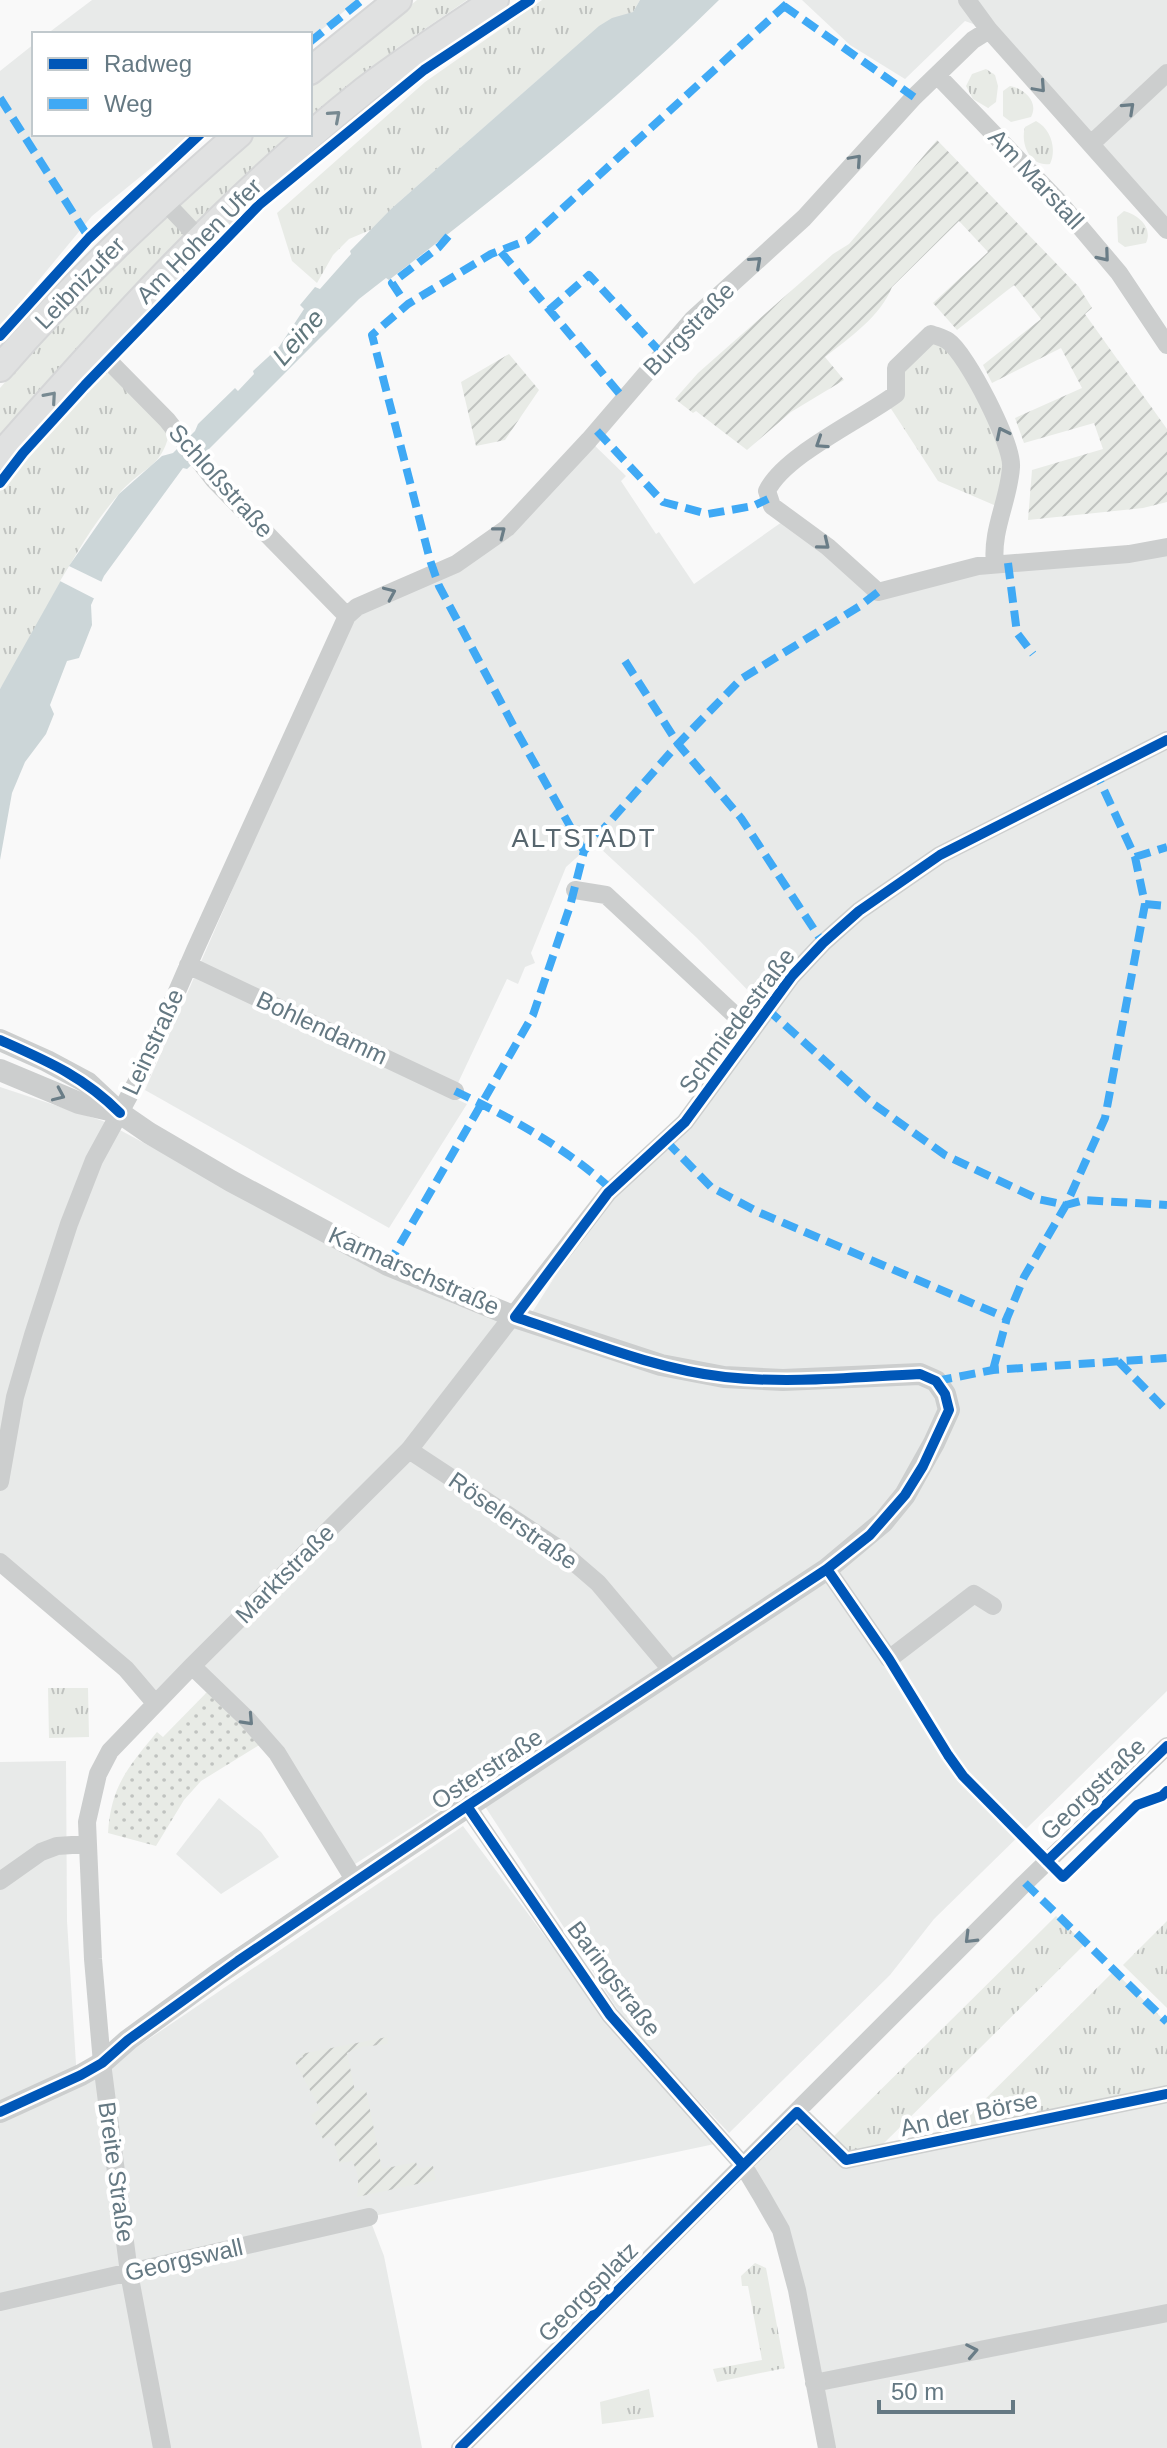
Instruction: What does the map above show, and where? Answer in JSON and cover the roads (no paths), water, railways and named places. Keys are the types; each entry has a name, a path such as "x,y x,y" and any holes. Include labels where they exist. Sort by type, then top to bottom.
{"main road":[{"path":"312,69 398,0"},
{"path":"0,456 95,347 199,238 365,91 495,0"},
{"name":"Leibnizufer","path":"0,368 102,259 163,200 237,136"}],"street":[{"path":"967,0 989,30 1167,230"},
{"path":"937,75 973,40 989,30"},
{"path":"1092,143 1167,73"},
{"name":"Burgstraße","path":"347,616 357,607 456,564 507,528 589,440 692,320 804,218 937,75"},
{"name":"Am Marstall","path":"937,75 1059,202 1119,273 1167,345"},
{"path":"163,200 199,238"},
{"path":"995,564 993,549 1011,468 1010,450 972,371 948,341 930,335 896,368 896,394 796,459 771,483 767,491 768,499 779,511 828,547 878,592 978,566 1129,554 1167,547"},
{"name":"Schloßstraße","path":"95,347 185,441 214,480 347,616"},
{"name":"Leinstraße","path":"0,1482 15,1397 79,1199 99,1150 142,1072 347,616"},
{"name":"Schmiedestraße","path":"515,1317 608,1193 685,1122 792,976 859,911 940,855 1167,740"},
{"path":"575,890 606,895 752,1031"},
{"name":"Bohlendamm","path":"188,965 455,1091"},
{"name":"Karmarschstraße","path":"0,1040 88,1083 120,1113 177,1150 348,1245 388,1265 515,1317 661,1365 724,1377 783,1380 920,1374 936,1381 945,1394 949,1410"},
{"name":"Karmarschstraße","path":"0,1070 79,1103 120,1113"},
{"name":"Marktstraße","path":"87,1844 90,1801 98,1774 110,1751 409,1450 515,1317"},
{"name":"Osterstraße","path":"0,2112 64,2084 102,2063 128,2040 218,1974 827,1569 870,1535 905,1495 923,1466 949,1410"},
{"name":"Röselerstraße","path":"409,1450 555,1546 598,1583 673,1672"},
{"path":"0,1562 126,1669 155,1703"},
{"path":"827,1569 889,1659 974,1594 993,1606"},
{"path":"192,1666 277,1753 355,1881"},
{"name":"Georgstraße","path":"743,2165 1036,1872 1167,1746"},
{"name":"Baringstraße","path":"467,1806 610,2015 743,2165"},
{"path":"0,1881 41,1852 57,1846 87,1844"},
{"name":"Breite Straße","path":"87,1844 102,2063 129,2273 162,2448"},
{"name":"An der Börse","path":"797,2112 846,2160 1167,2094"},
{"path":"743,2165 781,2230 797,2290 827,2448"},
{"name":"Georgsplatz","path":"460,2448 743,2165"},
{"name":"Georgswall","path":"0,2302 369,2217"},
{"path":"814,2383 1167,2313"}],"water":[{"name":"Leine","path":"640,0 719,0 558,145 389,280 386,278 359,299 209,449 187,469 183,468 104,576 91,605 92,625 79,658 67,661 50,705 54,714 46,734 25,762 12,793 0,860 0,689 69,566 119,494 162,456 173,453 235,388 238,391 254,374 253,371 279,347 304,309 300,305 315,287 320,289 351,254 350,251 392,208 599,26 612,18 633,12"}],"district":[{"name":"ALTSTADT","path":"584,838"}]}
